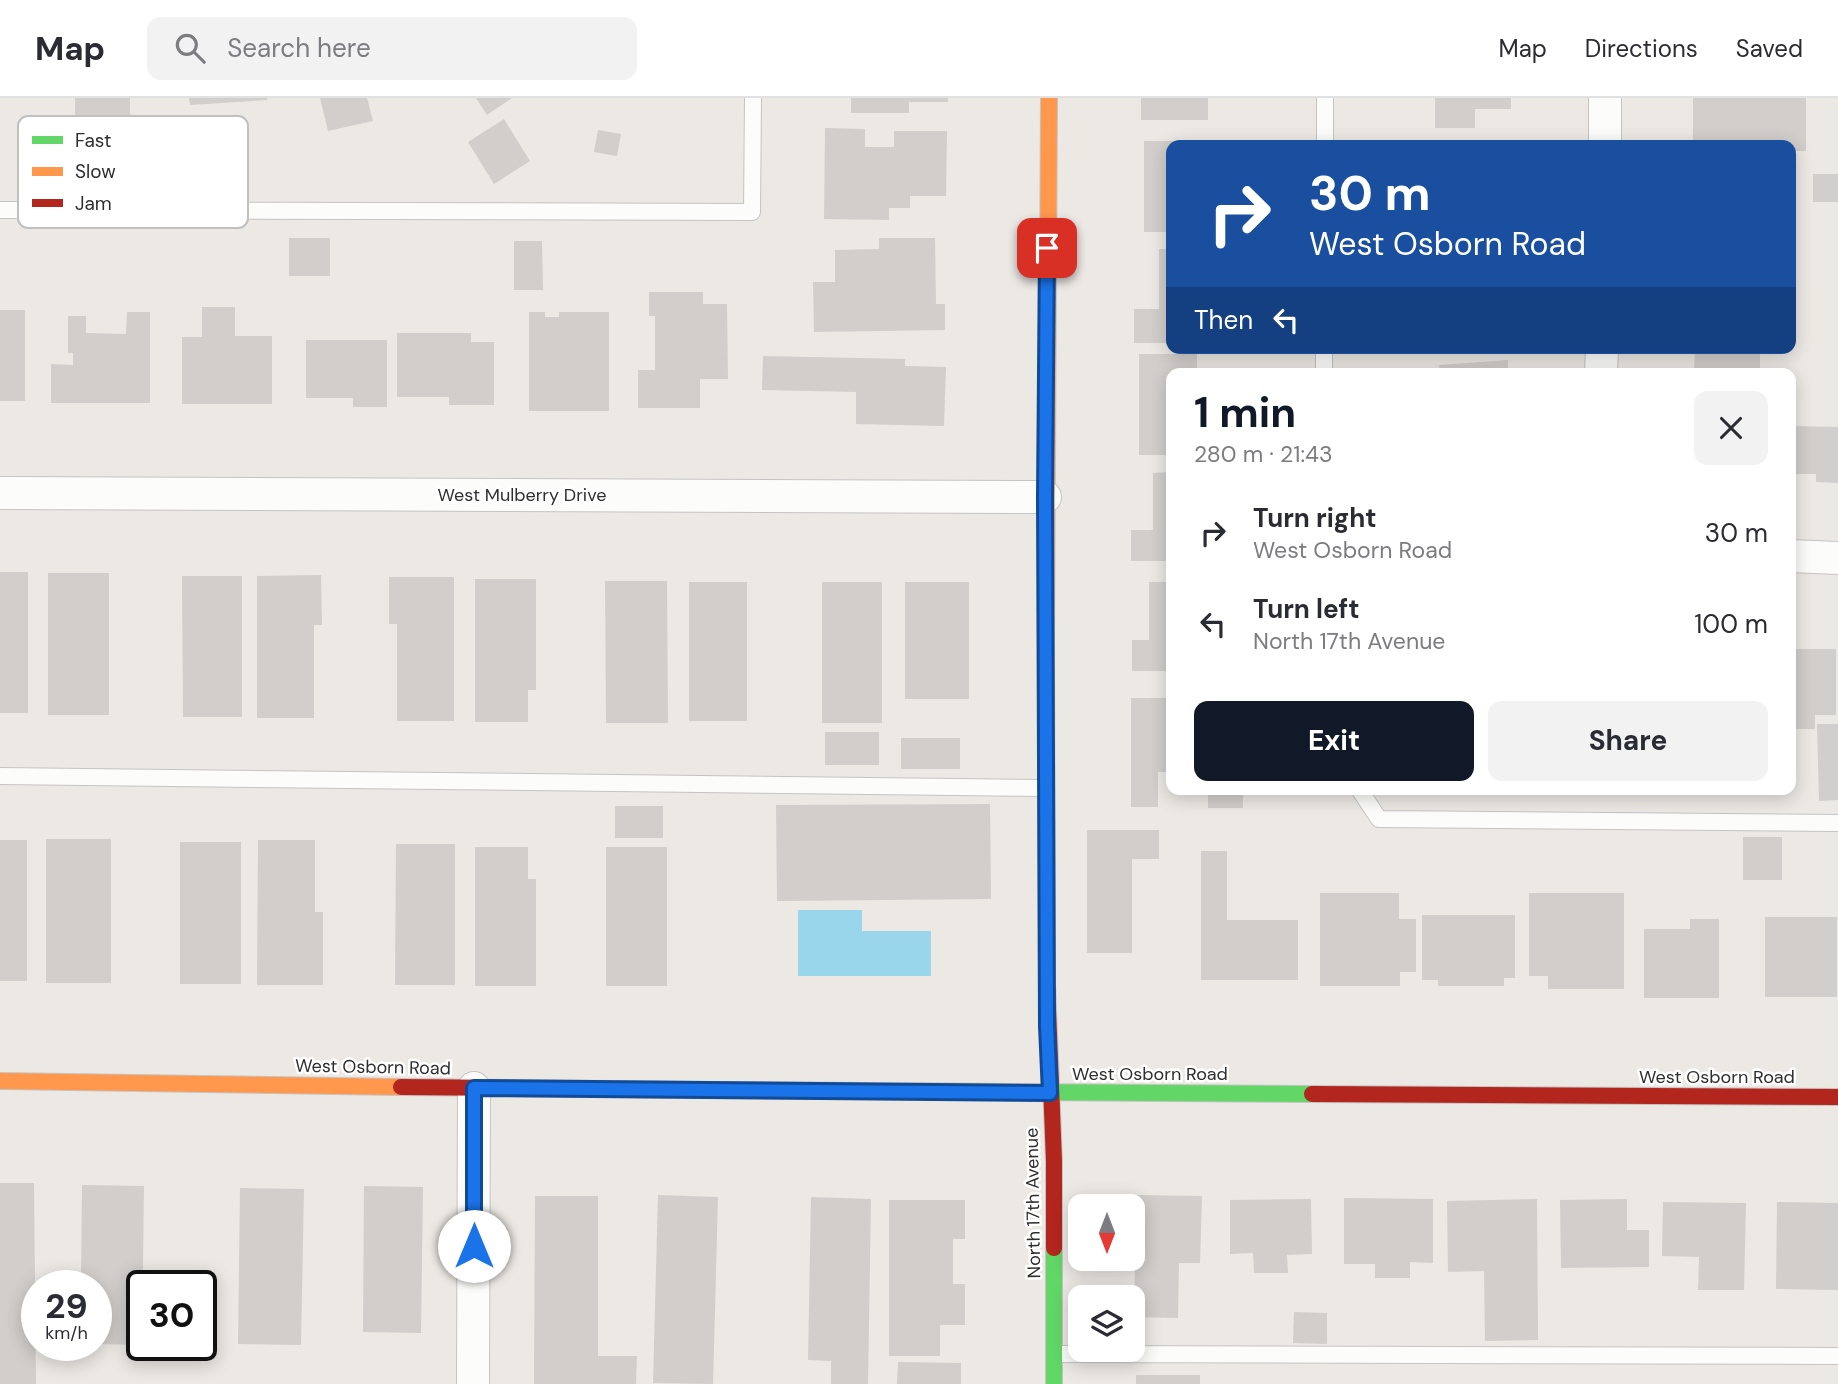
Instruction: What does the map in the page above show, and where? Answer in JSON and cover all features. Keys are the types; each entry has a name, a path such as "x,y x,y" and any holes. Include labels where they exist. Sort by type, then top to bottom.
{"street":[{"name":"North 17th Avenue","path":"1049,98 1045,497 1046,788 1047,1026 1054,1161 1054,1384"},
{"path":"1605,98 1605,140"},
{"name":"West Mulberry Drive","path":"0,493 1045,497"},
{"path":"1796,556 1838,558"},
{"name":"West Osborn Road","path":"0,1081 474,1088 1838,1097"},
{"path":"473,1384 474,1088"}],"lane":[{"path":"248,211 752,212 753,98"},
{"path":"1325,98 1325,140"},
{"path":"0,210 18,210"},
{"path":"0,776 1046,788"},
{"path":"1363,795 1379,819 1838,823"},
{"path":"1054,1354 1838,1356"}],"water":[{"path":"798,910 862,910 862,931 931,931 931,976 798,976"}],"building":[{"path":"75,98 130,98 130,116 75,116"},
{"path":"189,98 267,98 267,100 190,105"},
{"path":"320,98 367,98 373,121 328,131"},
{"path":"476,98 512,98 487,115"},
{"path":"851,98 948,98 948,102 909,102 909,113 851,113"},
{"path":"1141,98 1208,98 1208,120 1141,120"},
{"path":"1435,98 1511,98 1511,109 1475,109 1475,128 1435,128"},
{"path":"1693,98 1806,98 1806,151 1796,151 1796,140 1693,140"},
{"path":"504,119 530,161 494,184 468,142"},
{"path":"825,128 865,129 865,147 894,147 894,131 947,131 946,196 910,196 910,208 889,208 889,220 824,219"},
{"path":"598,130 621,134 617,156 594,152"},
{"path":"1144,141 1166,141 1166,232 1144,232"},
{"path":"1813,174 1838,174 1838,202 1813,202"},
{"path":"289,238 330,238 330,276 289,276"},
{"path":"879,238 935,238 936,304 945,304 945,330 814,332 813,282 835,282 835,250 879,249"},
{"path":"514,241 542,241 543,290 514,290"},
{"path":"1159,249 1166,249 1166,343 1134,343 1134,309 1159,309"},
{"path":"649,292 703,292 703,304 727,304 728,379 700,379 700,408 638,408 638,370 655,370 655,316 649,316"},
{"path":"202,307 235,307 235,336 272,336 272,404 182,404 182,337 202,337"},
{"path":"0,310 25,310 25,401 0,401"},
{"path":"127,312 150,312 150,403 51,403 51,364 73,365 73,353 68,353 68,316 86,316 86,333 126,334"},
{"path":"529,312 545,312 545,317 559,317 559,312 609,312 609,411 529,411"},
{"path":"397,333 471,333 471,342 494,342 494,405 449,405 449,397 397,397"},
{"path":"306,340 387,340 387,407 353,407 353,398 306,398"},
{"path":"1139,354 1197,354 1197,368 1166,368 1166,455 1139,455"},
{"path":"1695,354 1760,354 1760,368 1694,368"},
{"path":"763,356 905,359 905,366 946,367 944,426 856,424 856,392 762,390"},
{"path":"1508,360 1508,368 1439,368 1439,365"},
{"path":"1796,426 1838,427 1838,483 1816,482 1816,474 1796,474"},
{"path":"1166,472 1166,561 1131,561 1131,530 1153,530 1153,473"},
{"path":"0,572 28,572 28,713 0,713"},
{"path":"48,573 109,573 109,715 48,715"},
{"path":"321,575 322,625 314,625 314,718 257,718 257,576"},
{"path":"182,576 242,576 242,717 183,717"},
{"path":"389,577 454,577 454,721 397,721 397,624 389,624"},
{"path":"475,579 536,579 536,690 528,690 528,722 475,722"},
{"path":"605,581 667,581 668,723 606,723"},
{"path":"689,582 747,582 747,721 689,721"},
{"path":"822,582 882,582 882,723 822,723"},
{"path":"905,582 969,582 969,699 905,699"},
{"path":"1149,582 1166,582 1166,671 1132,671 1132,640 1149,640"},
{"path":"1796,649 1836,649 1836,715 1815,715 1815,729 1796,729"},
{"path":"1131,698 1166,698 1166,772 1158,772 1158,807 1131,807"},
{"path":"1817,724 1838,724 1838,800 1819,801"},
{"path":"825,732 879,732 879,765 825,765"},
{"path":"901,738 960,738 960,769 901,769"},
{"path":"1208,795 1243,795 1243,808 1208,808"},
{"path":"990,804 991,899 777,901 776,805"},
{"path":"615,806 663,806 663,838 615,838"},
{"path":"1087,830 1159,830 1159,859 1132,859 1132,953 1087,953"},
{"path":"1743,837 1782,837 1782,880 1743,880"},
{"path":"46,839 111,839 111,983 46,983"},
{"path":"0,840 27,840 27,981 0,981"},
{"path":"258,840 315,840 315,912 323,912 323,985 257,985"},
{"path":"180,842 241,842 241,984 180,984"},
{"path":"396,844 455,844 455,985 395,985"},
{"path":"475,847 528,847 528,879 536,879 536,986 475,986"},
{"path":"606,847 667,847 667,986 606,986"},
{"path":"1201,851 1227,851 1227,920 1298,920 1298,980 1201,980"},
{"path":"1320,893 1399,893 1399,919 1416,919 1416,972 1400,972 1400,986 1320,986"},
{"path":"1529,893 1624,893 1624,989 1548,989 1548,976 1529,976"},
{"path":"1422,915 1515,915 1515,978 1504,978 1504,986 1438,986 1438,980 1422,980"},
{"path":"1765,917 1837,917 1837,997 1765,997"},
{"path":"1690,919 1719,919 1719,998 1644,998 1644,929 1690,929"},
{"path":"0,1183 34,1183 35,1270 21,1270 21,1361 36,1361 36,1384 0,1384"},
{"path":"82,1185 144,1186 143,1270 126,1270 126,1345 112,1344 112,1270 81,1270"},
{"path":"364,1186 423,1187 421,1333 363,1332"},
{"path":"240,1188 304,1189 301,1345 238,1344"},
{"path":"658,1195 718,1197 713,1384 653,1383"},
{"path":"1145,1195 1202,1196 1200,1263 1179,1263 1178,1318 1145,1317 1145,1285 1135,1285 1135,1271 1145,1271"},
{"path":"535,1196 598,1196 598,1356 637,1356 636,1384 534,1384"},
{"path":"811,1197 871,1199 868,1384 831,1384 831,1361 808,1360"},
{"path":"1344,1198 1433,1199 1433,1263 1410,1262 1410,1278 1375,1278 1375,1264 1344,1264"},
{"path":"1311,1199 1312,1254 1287,1255 1288,1273 1254,1273 1253,1253 1230,1254 1230,1200"},
{"path":"1537,1199 1538,1340 1485,1341 1484,1271 1448,1272 1447,1201"},
{"path":"1627,1199 1627,1230 1649,1230 1649,1267 1561,1268 1560,1200"},
{"path":"889,1200 965,1200 965,1239 953,1239 953,1284 965,1284 965,1325 940,1325 940,1356 889,1356"},
{"path":"1663,1202 1746,1203 1744,1290 1698,1290 1699,1257 1662,1256"},
{"path":"1777,1202 1838,1203 1838,1290 1776,1289"},
{"path":"1294,1312 1327,1313 1327,1344 1293,1343"},
{"path":"898,1362 961,1363 961,1384 897,1384"},
{"path":"1136,1375 1200,1375 1200,1384 1136,1384"}],"traffic: fast":[{"path":"1046,642 1047,983"},
{"path":"710,1090 1312,1094"},
{"path":"1054,1248 1054,1384"}],"traffic: slow":[{"path":"1046,642 1049,98"},
{"path":"0,1081 401,1087"}],"traffic: jam":[{"path":"1047,983 1054,1161 1054,1248"},
{"path":"401,1087 710,1090"},
{"path":"1312,1094 1838,1097"}],"route":[{"path":"474,1246 474,1088 1050,1093 1047,1026 1045,550 1047,248"}]}
